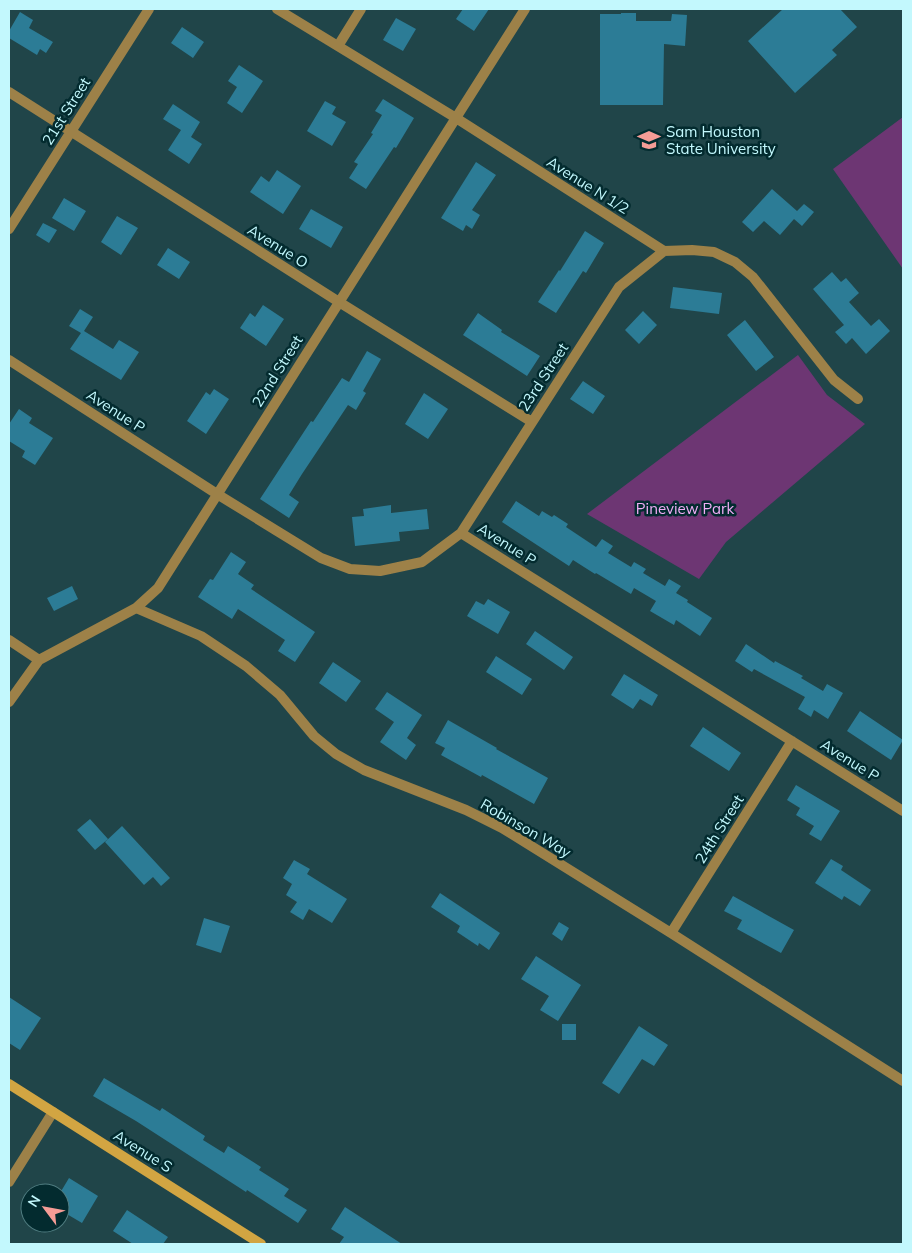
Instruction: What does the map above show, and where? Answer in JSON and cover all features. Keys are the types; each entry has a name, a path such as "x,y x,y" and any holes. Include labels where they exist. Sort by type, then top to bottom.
{"street":[{"name":"21st Street","path":"9,230 149,9"},
{"name":"Avenue N 1/2","path":"277,9 456,118 664,250"},
{"path":"338,46 361,9"},
{"name":"22nd Street","path":"9,702 39,660 136,608 158,588 526,9"},
{"name":"Avenue O","path":"9,92 339,302 532,422"},
{"path":"664,250 714,252 735,262 753,277 834,380 858,399"},
{"name":"23rd Street","path":"461,533 619,287 664,250"},
{"name":"Avenue P","path":"9,360 321,558 350,569 380,572 422,562 461,533 903,811"},
{"name":"Robinson Way","path":"136,608 201,636 246,666 280,695 314,736 336,754 364,770 466,810 502,828 903,1081"},
{"path":"9,640 39,660"},
{"name":"24th Street","path":"670,933 792,741"},
{"name":"Avenue S","path":"9,1084 261,1244"},
{"path":"9,1182 53,1112"}],"green space":[{"path":"903,117 903,269 833,169"},
{"name":"Pineview Park","path":"798,355 827,395 865,424 726,542 699,579 587,514"}],"building":[{"path":"463,9 489,9 474,31 456,19"},
{"path":"783,9 840,9 857,27 832,50 837,55 795,93 748,41"},
{"path":"20,12 33,20 29,28 53,42 46,53 40,49 37,55 9,38 9,31"},
{"path":"636,13 636,21 671,21 672,14 687,15 685,46 664,44 663,105 600,105 600,14"},
{"path":"396,18 416,29 403,51 383,40"},
{"path":"182,27 204,42 193,58 171,43"},
{"path":"239,65 263,81 242,113 227,103 237,87 228,81"},
{"path":"383,99 414,118 396,148 394,147 366,189 349,178 358,164 354,162 373,134 371,133 382,115 375,111"},
{"path":"325,101 336,107 332,114 346,122 332,146 307,131"},
{"path":"173,104 200,122 191,137 202,144 189,164 168,150 181,130 163,119"},
{"path":"476,162 496,175 472,210 480,215 472,229 466,225 463,231 441,218"},
{"path":"277,170 301,186 283,214 250,192 261,176 269,182"},
{"path":"772,189 797,211 804,204 814,212 802,226 794,219 780,235 764,221 753,232 742,222"},
{"path":"64,198 86,211 74,231 52,218"},
{"path":"311,209 343,227 331,248 299,229"},
{"path":"117,216 138,228 121,255 101,242"},
{"path":"43,223 57,230 49,243 36,235"},
{"path":"585,231 604,243 586,273 583,271 556,313 538,302"},
{"path":"168,248 190,262 179,279 157,265"},
{"path":"832,272 841,282 846,278 859,293 849,302 871,326 879,319 890,331 866,354 852,338 846,344 835,332 844,325 813,289"},
{"path":"673,287 722,293 719,314 670,308"},
{"path":"263,305 284,319 266,346 240,328 250,313 255,317"},
{"path":"80,309 93,317 84,331 113,349 119,340 139,352 121,380 70,349 81,333 69,326"},
{"path":"643,311 657,325 639,344 625,330"},
{"path":"478,313 502,330 501,332 540,356 527,376 463,335"},
{"path":"745,320 774,357 756,371 727,335"},
{"path":"367,351 381,359 363,391 366,393 356,410 348,405 289,495 299,502 289,518 260,499 311,421 313,422 342,378 349,382"},
{"path":"583,381 605,396 593,414 570,399"},
{"path":"214,389 229,399 206,434 187,421 206,392 210,395"},
{"path":"424,393 448,409 428,439 405,424"},
{"path":"19,409 32,418 29,423 53,438 35,465 22,457 25,451 9,441 9,424"},
{"path":"516,501 539,516 542,511 552,517 554,515 568,524 566,527 596,547 602,539 613,546 608,553 631,567 634,562 646,569 643,573 665,586 669,579 681,586 676,593 712,618 700,636 676,620 674,625 650,611 656,601 634,588 631,594 573,560 569,566 502,522"},
{"path":"391,505 391,513 427,509 429,529 399,532 400,541 355,546 352,517 364,516 363,509"},
{"path":"231,552 246,562 238,574 254,585 251,589 315,632 295,662 278,651 285,640 238,609 232,619 198,597 210,579 213,580"},
{"path":"72,586 78,599 54,611 47,598"},
{"path":"488,599 510,612 498,634 467,616 476,601 484,605"},
{"path":"535,631 573,657 564,670 526,644"},
{"path":"746,644 774,663 775,661 803,676 801,678 823,691 827,684 843,693 828,719 814,710 811,717 798,709 805,697 754,669 752,672 735,661"},
{"path":"496,656 532,679 522,695 486,672"},
{"path":"333,662 361,681 346,702 319,683"},
{"path":"624,674 658,695 652,706 640,699 633,709 611,695"},
{"path":"387,692 422,715 407,738 416,745 406,760 380,742 394,722 375,709"},
{"path":"860,711 903,740 891,760 847,731"},
{"path":"448,720 548,778 534,804 441,755 445,748 435,743"},
{"path":"703,727 741,753 729,771 690,746"},
{"path":"796,785 840,811 821,841 809,834 814,826 796,815 800,808 787,800"},
{"path":"90,819 108,839 95,850 77,830"},
{"path":"122,826 170,878 161,886 153,877 144,885 105,842"},
{"path":"831,859 843,866 841,870 871,890 860,906 844,896 842,900 815,883"},
{"path":"294,860 310,869 307,874 347,899 332,923 309,909 303,920 290,912 297,902 286,895 292,884 283,878"},
{"path":"440,893 500,933 489,950 479,943 478,946 457,932 460,926 431,907"},
{"path":"733,896 794,930 781,953 737,929 742,920 724,911"},
{"path":"204,918 230,926 221,953 196,945"},
{"path":"559,922 569,928 562,941 552,934"},
{"path":"536,956 581,985 558,1021 540,1010 549,996 521,979"},
{"path":"9,997 41,1018 20,1050 9,1043"},
{"path":"562,1024 576,1024 576,1040 562,1040"},
{"path":"639,1026 668,1045 654,1066 642,1059 619,1094 602,1083"},
{"path":"104,1078 160,1111 162,1108 205,1136 203,1140 224,1153 228,1146 261,1167 259,1170 289,1189 284,1196 307,1210 298,1223 93,1096"},
{"path":"69,1178 98,1196 82,1223 70,1216 70,1183 66,1183"},
{"path":"345,1207 402,1244 339,1244 344,1237 331,1229"},
{"path":"127,1210 168,1237 163,1244 133,1244 113,1231"}],"place":[{"name":"Sam Houston State University","path":"649,140"}]}
